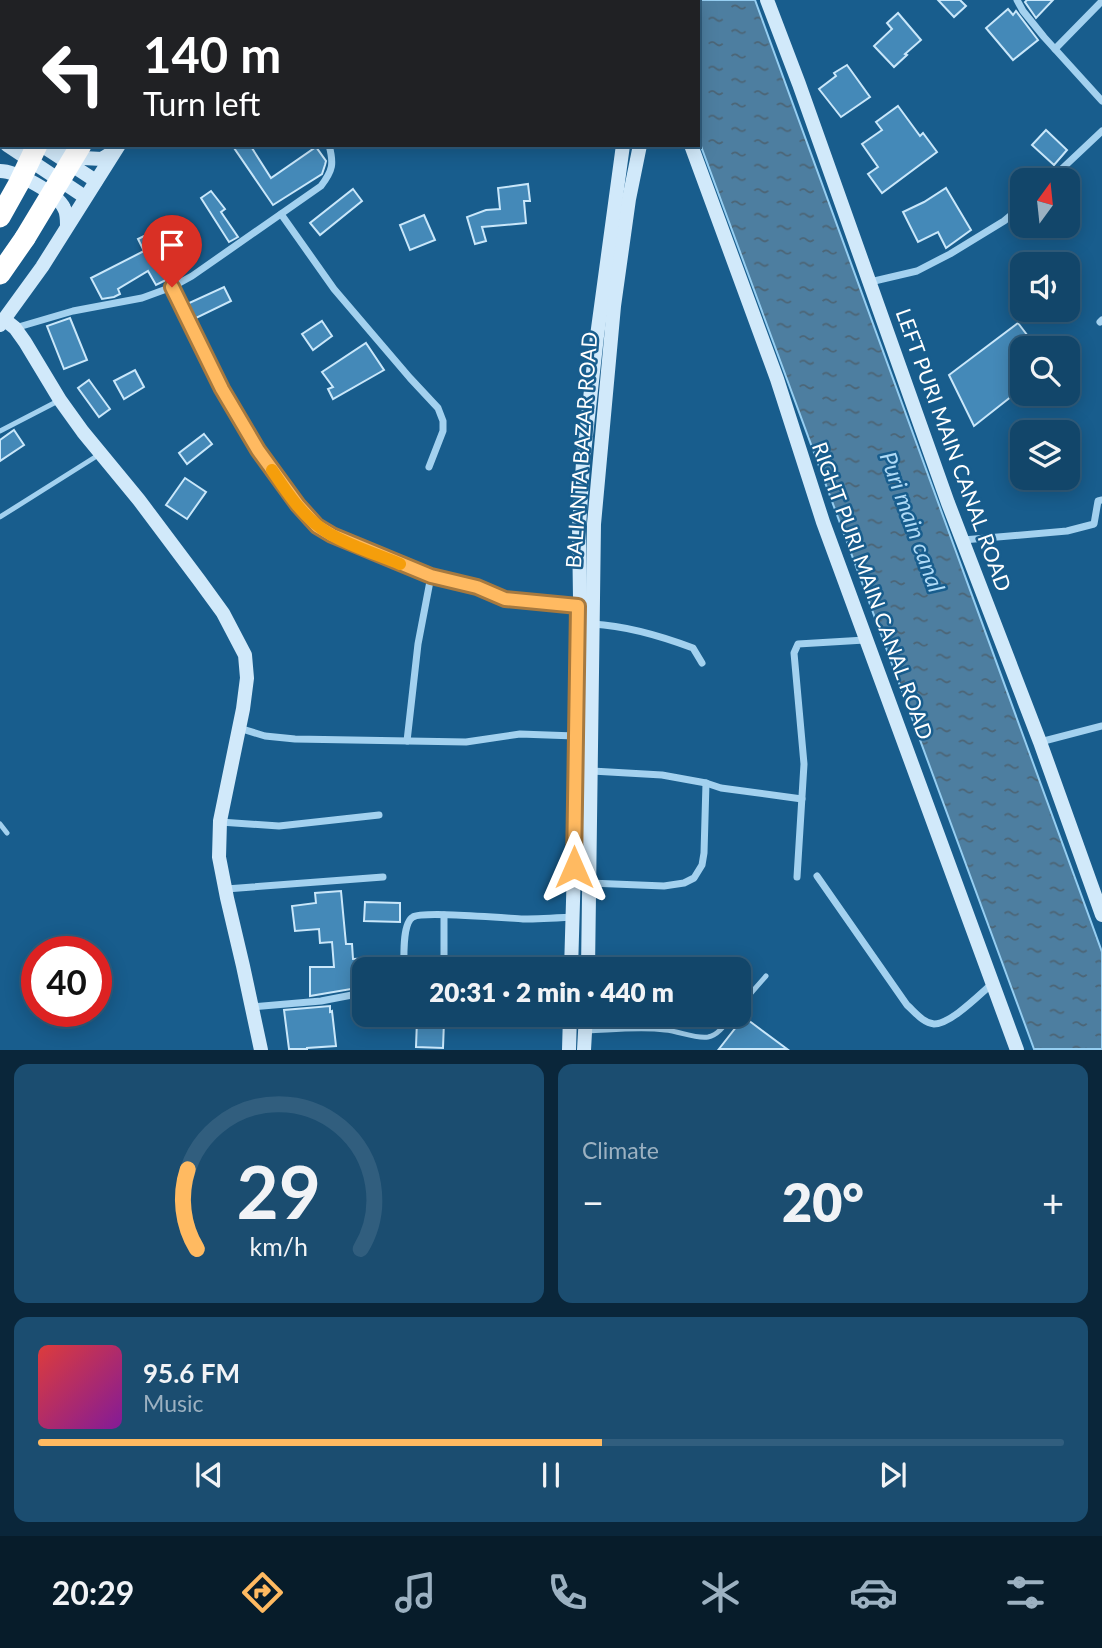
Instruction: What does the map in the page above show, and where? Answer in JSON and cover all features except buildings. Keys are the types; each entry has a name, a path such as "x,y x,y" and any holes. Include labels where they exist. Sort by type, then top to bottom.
{"highway":[{"path":"0,217 38,147"},
{"path":"0,274 42,212 79,147"}],"street":[{"name":"LEFT PURI MAIN CANAL ROAD","path":"767,0 963,540 1041,742 1102,915"},
{"path":"1017,0 1044,37 1102,101"},
{"path":"1055,49 1102,2"},
{"path":"1063,168 1102,131"},
{"path":"10,147 85,197"},
{"path":"42,147 96,181"},
{"path":"64,147 83,159 102,159 118,147"},
{"path":"7,324 118,147"},
{"path":"7,324 142,298 172,287 192,276 321,186 331,174 333,160 330,147"},
{"name":"BALIANTA BAZAR ROAD","path":"571,957 579,527 583,462 623,147"},
{"name":"BALIANTA BAZAR ROAD","path":"588,957 594,524 612,319 629,199 640,147"},
{"name":"RIGHT PURI MAIN CANAL ROAD","path":"692,147 777,379 822,522 1017,1049"},
{"path":"0,171 18,174 59,200 66,210 67,225"},
{"path":"281,214 334,289 438,408 443,421 443,431 429,467"},
{"path":"869,282 917,271 950,254 1010,216"},
{"path":"172,287 236,414 276,477 317,526 366,550 431,576 477,587 505,599 578,606"},
{"path":"7,324 100,454 139,500 223,613 245,655 247,678 219,821 219,857 261,1049"},
{"path":"963,540 1067,531 1094,524 1098,501 1102,500"},
{"path":"407,741 418,644 431,576"},
{"path":"592,624 639,631 680,643 693,648 702,663"},
{"path":"797,877 804,754 794,653 798,644 866,640"},
{"path":"1041,742 1102,726"},
{"path":"239,728 265,736 285,738 407,741 466,742 520,734 575,736"},
{"path":"592,771 662,775 721,788 802,799"},
{"path":"589,883 664,886 684,883 694,878 702,865 704,853 706,783"},
{"path":"219,821 279,826 379,815"},
{"path":"817,876 920,1018 935,1024 945,1021 993,983"},
{"path":"225,889 383,877"},
{"path":"404,957 405,929 412,917 419,915 522,919 573,917"},
{"path":"444,915 444,957"},
{"path":"252,1007 352,995"},
{"path":"569,1049 570,1027"},
{"path":"584,1049 585,1027"}],"lane":[{"path":"0,431 60,400"},
{"path":"0,517 100,454"},
{"path":"0,824 7,833"},
{"path":"751,993 766,976"},
{"path":"585,1031 649,1029 710,1037 722,1027"}],"water":[{"name":"Puri main canal","path":"700,0 755,0 1102,952 1102,1049 1034,1049 700,143"}],"slow traffic":[{"path":"272,470 282,486 317,526 400,564"}],"route":[{"path":"172,287 236,414 282,486 317,526 332,535 431,576 477,587 505,599 578,606 574,867"}]}
